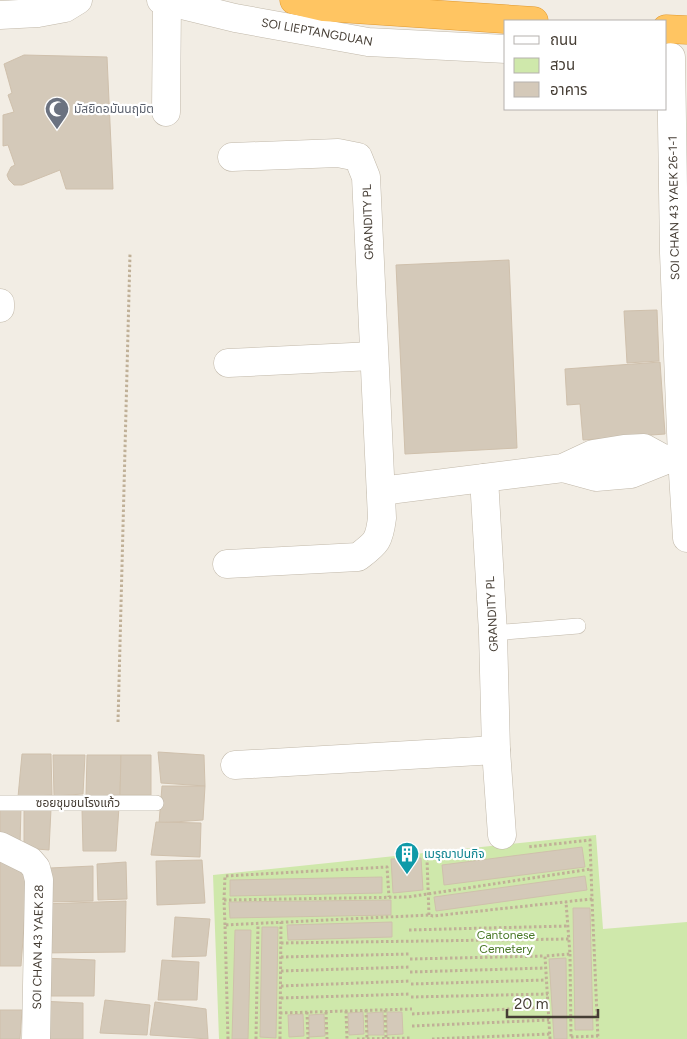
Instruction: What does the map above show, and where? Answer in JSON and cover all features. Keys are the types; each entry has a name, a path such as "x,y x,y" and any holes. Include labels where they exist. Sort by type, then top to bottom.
{"highway":[{"path":"294,0 324,7 519,20"},
{"path":"667,29 687,30"}],"street":[{"path":"0,15 38,13 64,8 78,0"},
{"path":"164,1 166,112"},
{"name":"SOI LIEPTANGDUAN","path":"164,1 235,18 368,42 504,49"},
{"name":"SOI CHAN 43 YAEK 26-1-1","path":"675,57 674,458 687,538"},
{"name":"GRANDITY PL","path":"227,564 358,557 375,544 380,532 382,518 366,177 358,157 338,153 232,157"},
{"path":"0,303 0,308"},
{"path":"228,363 373,356"},
{"path":"381,491 563,468 596,476 631,474 674,458"},
{"name":"GRANDITY PL","path":"484,478 493,633 496,750 503,845"},
{"path":"235,765 496,750"},
{"name":"SOI CHAN 43 YAEK 28","path":"0,846 30,861 36,868 39,880 36,1039"}],"lane":[{"path":"493,633 578,626"},
{"name":"ซอยชุมชนโรงแก้ว","path":"0,803 156,803"}],"path":[{"path":"118,722 130,254"},
{"path":"429,915 426,859 503,845 590,840 598,1038 571,1038 570,954 566,902"},
{"path":"228,1039 225,876 387,867 389,897"},
{"path":"224,900 389,897 428,894 591,869"},
{"path":"225,925 433,916 592,899"},
{"path":"280,1039 282,922"},
{"path":"256,1039 258,924"},
{"path":"409,930 568,926"},
{"path":"281,943 569,939"},
{"path":"281,957 410,954"},
{"path":"410,959 570,954"},
{"path":"545,956 550,1039"},
{"path":"281,971 545,968"},
{"path":"281,986 546,980"},
{"path":"281,998 548,994"},
{"path":"280,1013 549,1007"},
{"path":"366,1010 367,1039"},
{"path":"385,1010 386,1039"},
{"path":"346,1011 348,1039"},
{"path":"307,1012 308,1039"},
{"path":"326,1012 327,1039"},
{"path":"412,1026 549,1020"},
{"path":"432,1039 550,1034"},
{"path":"357,1039 412,1038"}],"green space":[{"name":"Cantonese Cemetery","path":"596,835 603,929 687,922 687,1039 219,1039 213,875"}],"building":[{"name":"มัสยิดอมันนฤมิต","path":"24,55 107,57 113,189 66,189 60,170 22,185 14,185 9,180 7,175 11,167 15,165 8,145 3,146 3,115 14,112 8,95 12,93 4,64"},
{"path":"509,260 517,448 405,454 396,265"},
{"path":"657,310 659,361 627,363 624,311"},
{"path":"660,362 665,434 583,440 580,404 567,405 565,369"},
{"path":"158,752 204,755 205,786 161,783"},
{"path":"22,754 51,754 52,795 18,797"},
{"path":"53,755 85,755 83,794 54,796"},
{"path":"87,755 121,755 120,795 86,796"},
{"path":"121,755 151,755 151,795 120,795"},
{"path":"162,786 205,786 203,820 159,823"},
{"path":"0,806 21,807 20,847 0,843"},
{"path":"119,807 116,851 83,851 82,809"},
{"path":"51,809 49,850 24,848 24,810"},
{"path":"156,822 201,823 200,857 151,855"},
{"path":"582,847 585,867 444,885 442,865"},
{"path":"0,857 28,872 21,966 0,966"},
{"name":"เมรุฌาปนกิจ","path":"421,858 423,890 393,893 391,859"},
{"path":"202,860 205,903 157,905 156,861"},
{"path":"126,862 127,899 98,900 97,864"},
{"path":"93,866 93,901 48,902 50,868"},
{"path":"585,876 587,890 436,911 434,897"},
{"path":"382,877 382,893 230,896 230,880"},
{"path":"391,900 391,915 230,918 229,902"},
{"path":"126,901 125,952 41,953 43,904"},
{"path":"573,908 590,908 593,1030 575,1030"},
{"path":"175,917 210,919 206,956 172,957"},
{"path":"392,922 392,937 288,940 287,925"},
{"path":"262,927 278,927 276,1038 260,1037"},
{"path":"235,930 251,930 248,1039 232,1039"},
{"path":"40,958 95,960 94,996 41,996"},
{"path":"566,958 567,1039 554,1039 549,959"},
{"path":"162,960 199,962 197,1000 158,1000"},
{"path":"105,1000 150,1005 147,1035 100,1033"},
{"path":"39,1001 83,1003 83,1039 39,1039"},
{"path":"155,1002 206,1009 208,1039 150,1035"},
{"path":"0,1010 22,1010 20,1039 0,1039"},
{"path":"363,1012 364,1034 349,1035 348,1013"},
{"path":"383,1012 384,1035 368,1035 367,1013"},
{"path":"387,1012 402,1012 403,1034 387,1035"},
{"path":"303,1014 304,1036 289,1037 288,1015"},
{"path":"324,1014 325,1036 309,1037 309,1015"}],"place":[{"name":"มัสยิดอมันนฤมิต","path":"57,130"},
{"name":"เมรุฌาปนกิจ","path":"407,875"}]}
